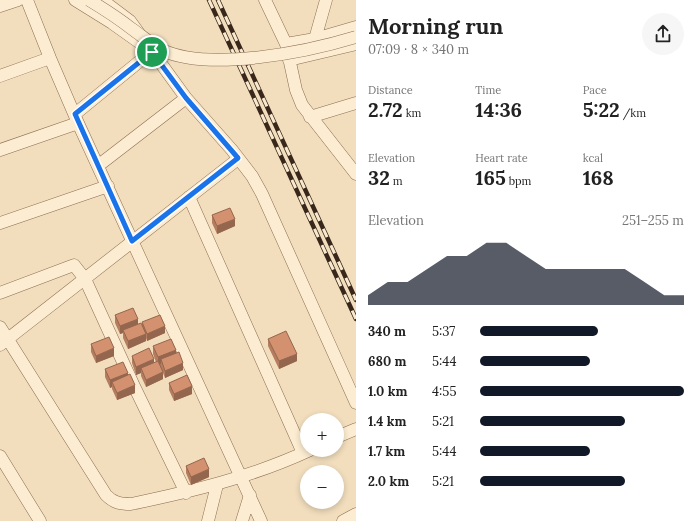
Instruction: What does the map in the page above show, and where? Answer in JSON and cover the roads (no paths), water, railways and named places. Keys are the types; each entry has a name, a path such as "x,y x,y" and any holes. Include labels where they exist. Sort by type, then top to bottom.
{"street":[{"path":"0,6 18,0"},
{"path":"27,0 50,58 132,241 261,521"},
{"path":"75,0 112,23 152,52"},
{"path":"89,0 149,42 161,49 186,58 212,60 281,54 315,48 356,37"},
{"path":"102,0 130,21 186,98 252,176 262,194 356,403"},
{"path":"265,0 286,44 296,90 302,105 356,174"},
{"path":"319,54 315,39 326,0"},
{"path":"286,44 315,39 356,27"},
{"path":"289,60 356,44"},
{"path":"0,150 77,118 152,52"},
{"path":"0,76 50,58"},
{"path":"99,165 186,98"},
{"path":"310,117 356,103"},
{"path":"4,342 238,158"},
{"path":"0,223 108,186"},
{"path":"189,197 300,439"},
{"path":"0,293 74,265 86,278 133,384 186,493"},
{"path":"0,327 4,342 106,495 113,502 131,504 186,493 242,477 300,454"},
{"path":"344,434 356,429"},
{"path":"0,456 40,521"},
{"path":"208,521 217,485"},
{"path":"242,521 250,495"},
{"path":"343,521 356,514"}],"railway":[{"path":"209,0 356,319"},
{"path":"218,0 356,300"}]}
